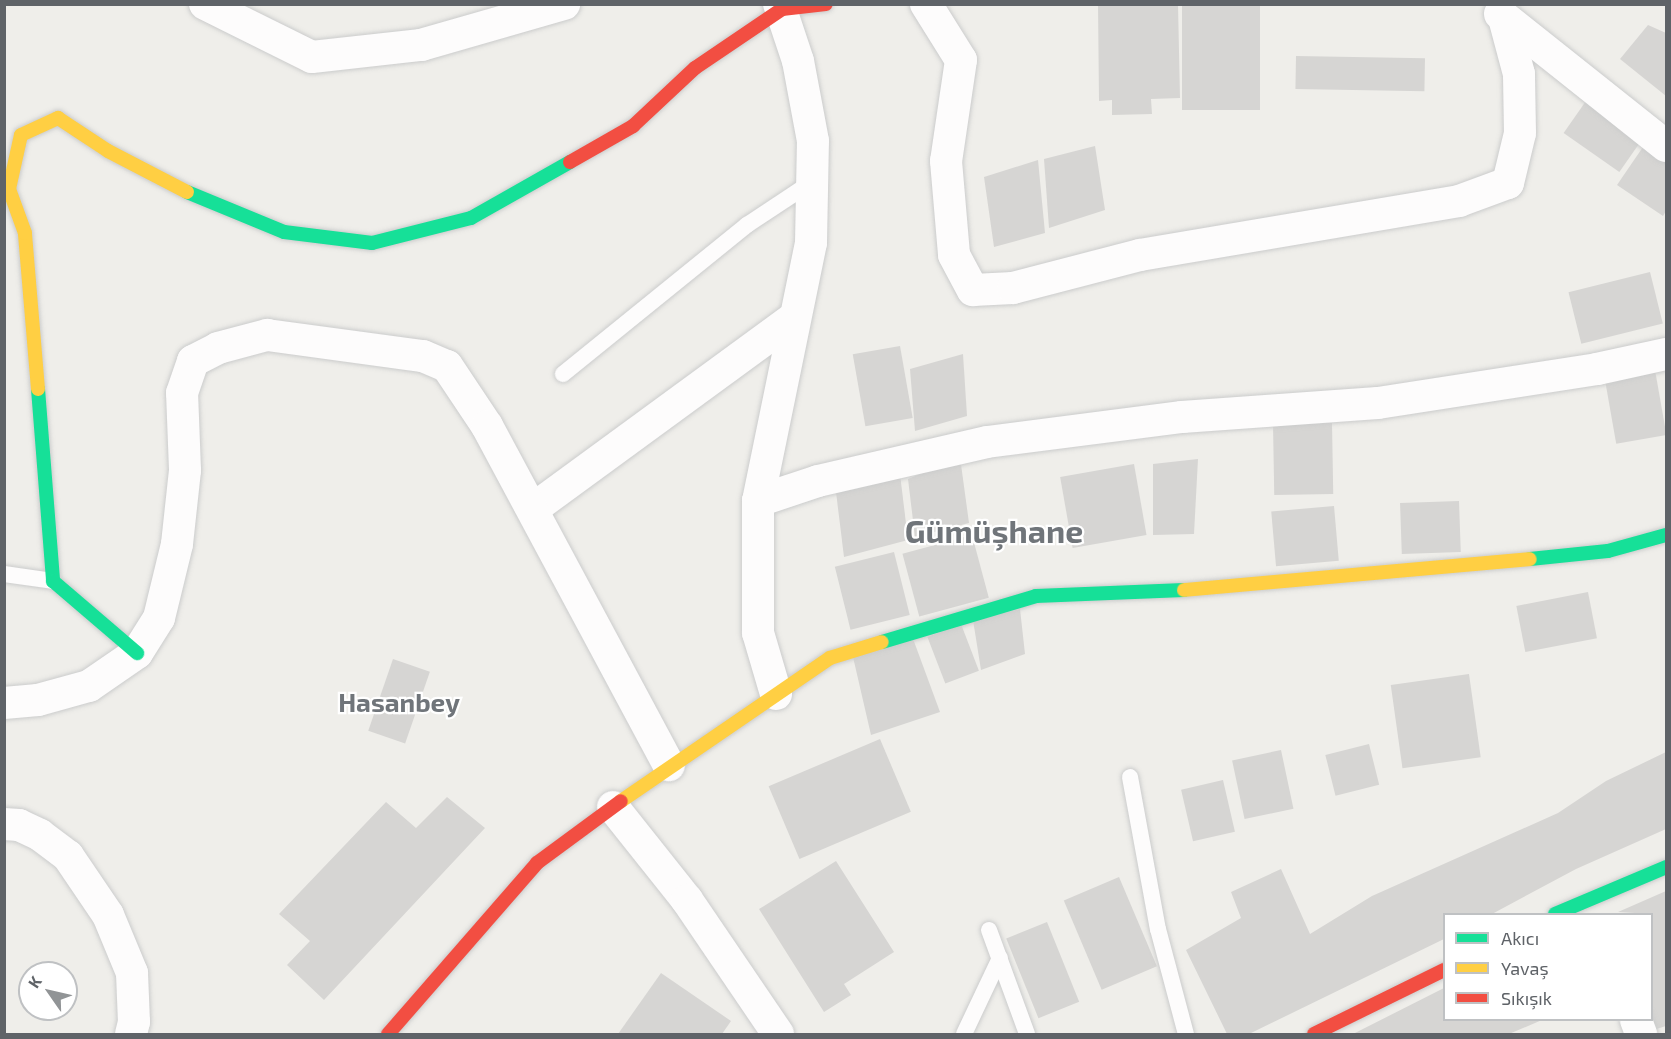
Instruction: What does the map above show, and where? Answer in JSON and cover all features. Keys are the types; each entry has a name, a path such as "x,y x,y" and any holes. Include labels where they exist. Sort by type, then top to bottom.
{"main road":[{"path":"137,653 53,581 25,233 9,189 21,135 58,118 108,151 203,200 284,232 372,243 471,218 633,126 695,68 780,7 826,4"},
{"path":"388,1035 537,863 669,765 830,658 1036,596 1241,588 1608,551 1666,535"},
{"path":"1563,913 1601,904 1666,867"},
{"path":"1314,1035 1443,970"}],"street":[{"path":"206,4 312,57 422,45 564,4"},
{"path":"926,4 960,60 946,161 954,255 973,290 1013,288 1140,255 1459,201 1508,183 1520,121 1518,75 1497,11"},
{"path":"776,694 758,633 758,501 811,243 813,141 798,61 780,7"},
{"path":"1497,11 1666,146"},
{"path":"533,509 794,318"},
{"path":"4,703 38,700 89,686 137,653 159,618 177,544 185,470 182,393 193,361 218,348 267,335 423,356 447,366 487,426 669,765"},
{"path":"758,501 818,481 987,442 1182,417 1378,403 1597,369 1666,354"},
{"path":"613,807 687,900 778,1035"},
{"path":"4,824 19,825 40,834 68,856 108,915 132,973 131,1030"}],"lane":[{"path":"563,374 747,225 812,182"},
{"path":"4,574 53,581"},
{"path":"1130,777 1158,929 1186,1035"},
{"path":"989,930 1028,1035"},
{"path":"964,1035 1000,958"}],"building":[{"path":"1098,4 1178,4 1180,98 1151,99 1152,114 1112,115 1112,100 1099,101"},
{"path":"1182,4 1260,4 1260,110 1182,110"},
{"path":"1648,25 1666,33 1666,96 1620,59"},
{"path":"1296,56 1425,58 1424,91 1295,89"},
{"path":"1586,101 1642,140 1619,172 1564,133"},
{"path":"1645,144 1666,158 1666,211 1663,216 1617,185"},
{"path":"1095,146 1105,210 1049,228 1044,159"},
{"path":"1038,160 1045,233 994,247 984,177"},
{"path":"1650,272 1663,323 1581,344 1568,292"},
{"path":"900,346 913,418 865,426 853,354"},
{"path":"963,354 967,416 915,431 910,369"},
{"path":"1655,370 1666,435 1616,444 1605,379"},
{"path":"1332,423 1333,494 1274,495 1273,424"},
{"path":"960,457 969,523 915,537 908,479"},
{"path":"1198,459 1194,534 1153,535 1153,464"},
{"path":"1134,464 1147,535 1073,548 1060,477"},
{"path":"900,474 908,540 844,557 836,492"},
{"path":"1459,501 1461,552 1402,554 1400,503"},
{"path":"1334,506 1339,561 1276,566 1271,511"},
{"path":"972,535 989,598 919,616 902,554"},
{"path":"894,552 910,615 851,630 835,567"},
{"path":"1588,592 1597,638 1525,652 1516,606"},
{"path":"1020,609 1025,654 981,670 973,620"},
{"path":"961,624 979,671 945,684 927,637"},
{"path":"912,636 940,712 871,735 853,657"},
{"path":"393,659 430,672 405,744 368,731"},
{"path":"1469,674 1481,757 1402,768 1391,685"},
{"path":"880,739 911,812 799,859 769,786"},
{"path":"1369,744 1379,785 1335,796 1325,755"},
{"path":"1281,750 1293,809 1245,819 1232,760"},
{"path":"1666,752 1666,829 1576,869 1494,913 1443,913 1443,939 1249,1034 1227,1034 1186,950 1241,918 1231,892 1281,869 1310,934 1372,896 1558,813 1606,781"},
{"path":"1223,780 1235,832 1193,841 1181,790"},
{"path":"447,797 485,828 324,1000 287,965 310,941 279,914 386,802 416,828"},
{"path":"836,861 894,952 844,984 851,995 824,1012 759,909"},
{"path":"1119,877 1157,966 1102,990 1064,900"},
{"path":"1666,891 1666,1026 1653,1030 1653,913 1618,912"},
{"path":"1047,922 1079,1002 1038,1018 1006,938"},
{"path":"661,973 731,1021 722,1034 618,1034"},
{"path":"1443,989 1443,1021 1540,1021 1509,1034 1353,1034"}],"traffic: fast":[{"path":"187,192 284,232 372,243 471,218 570,162"},
{"path":"38,389 53,581 137,653"},
{"path":"1530,559 1608,551 1666,535"},
{"path":"882,642 1036,596 1184,590"},
{"path":"1557,913 1666,867"}],"traffic: slow":[{"path":"38,389 25,233 9,189 21,135 58,118 108,151 187,192"},
{"path":"1184,590 1530,559"},
{"path":"621,801 830,658 882,642"}],"traffic: jam":[{"path":"570,162 633,126 695,68 782,9 826,4"},
{"path":"388,1034 537,863 621,801"},
{"path":"1314,1034 1443,970"}],"district":[{"name":"Gümüşhane","path":"994,530"},
{"name":"Hasanbey","path":"399,702"}]}
